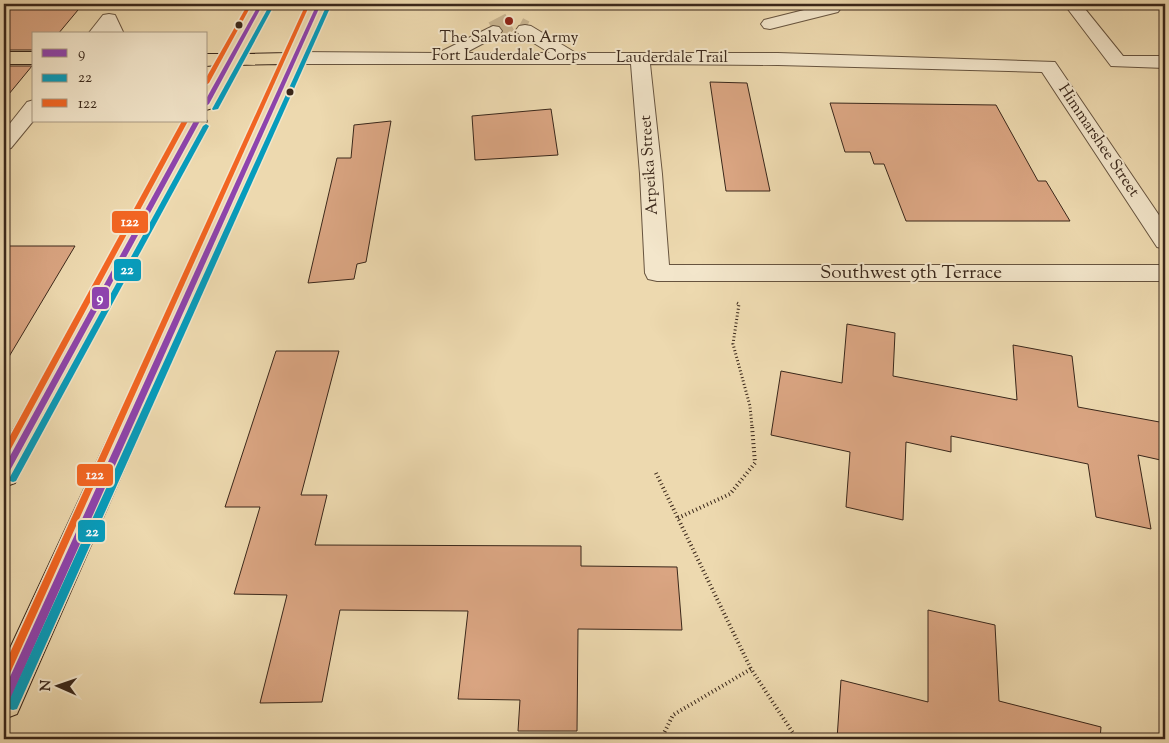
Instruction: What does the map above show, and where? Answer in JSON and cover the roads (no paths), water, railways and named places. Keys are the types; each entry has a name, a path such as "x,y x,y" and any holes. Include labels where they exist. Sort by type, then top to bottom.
{"main road":[{"path":"208,100 261,4"},
{"path":"4,701 319,4"},
{"path":"4,58 32,58"},
{"path":"208,60 295,58"},
{"path":"4,474 196,122"}],"street":[{"path":"101,32 112,26 120,4"},
{"path":"1072,4 1118,62 1165,62"},
{"path":"778,59 767,17 832,8"},
{"path":"525,30 570,58"},
{"path":"442,58 493,31"},
{"name":"Lauderdale Trail","path":"295,58 778,59 1048,66"},
{"name":"Arpeika Street","path":"640,58 651,174 657,273"},
{"name":"Himmarshee Street","path":"1048,66 1165,241"},
{"path":"4,144 32,109"},
{"name":"Southwest 9th Terrace","path":"657,273 1165,273"}],"tunnel":[{"path":"493,31 510,22 525,30"}],"place":[{"name":"The Salvation Army Fort Lauderdale Corps","path":"509,21"}]}
